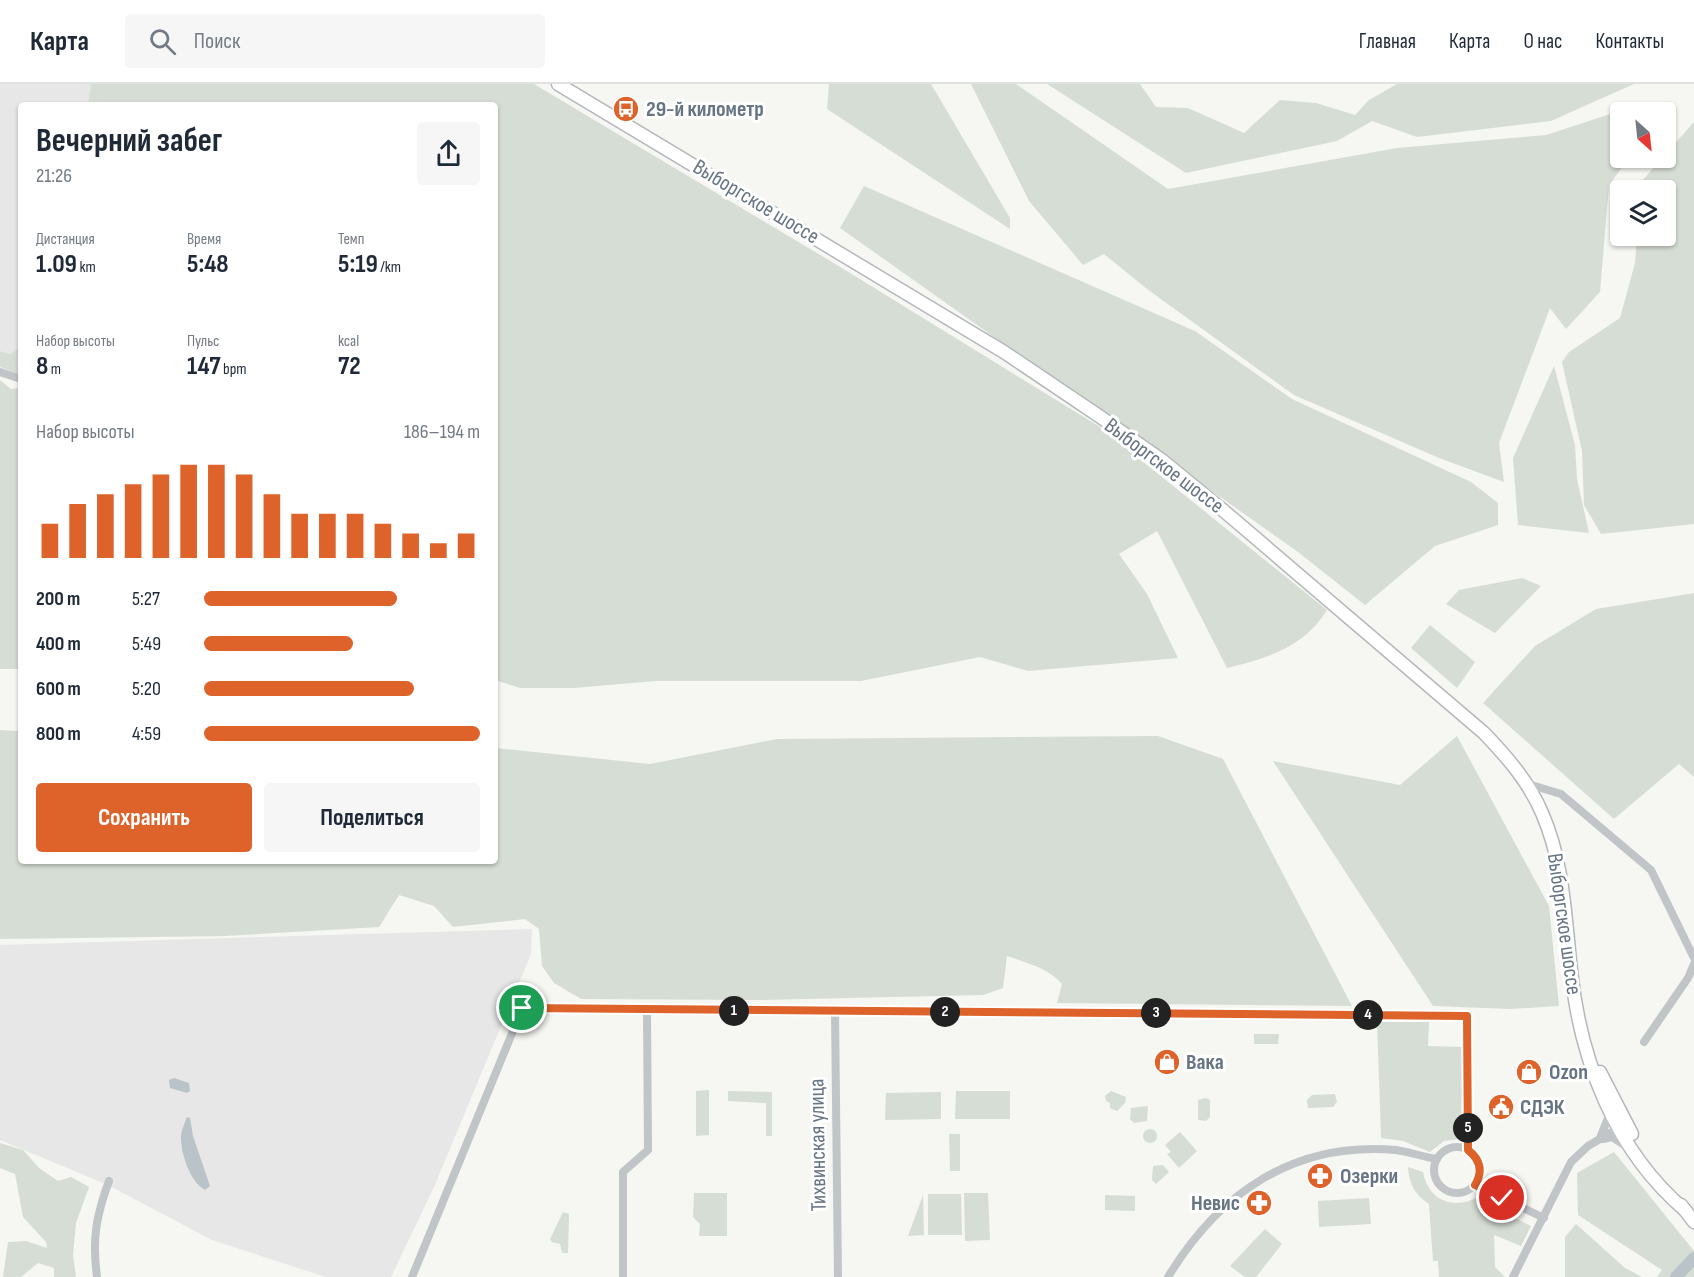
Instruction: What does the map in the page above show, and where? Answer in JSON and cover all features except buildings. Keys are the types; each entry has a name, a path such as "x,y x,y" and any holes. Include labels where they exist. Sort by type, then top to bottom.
{"main road":[{"name":"Выборгское шоссе","path":"558,84 1004,352 1163,461 1453,705 1508,758 1542,812 1557,859 1576,1009 1584,1047 1610,1113 1694,1222"},
{"name":"Выборгское шоссе","path":"1576,1009 1622,1126 1639,1160 1667,1195 1686,1211"}],"street":[{"path":"0,372 18,378"},
{"path":"1525,783 1561,794 1651,870 1694,958"},
{"path":"1644,1042 1688,978 1694,964"},
{"path":"412,1277 522,1008 1467,1016 1468,1150"},
{"path":"623,1277 623,1172 648,1150 647,1010"},
{"name":"Тихвинская улица","path":"835,1012 838,1277"},
{"path":"1599,1139 1610,1113"},
{"path":"1513,1277 1571,1162 1578,1153 1622,1126"},
{"path":"1599,1139 1612,1137 1623,1143 1639,1160"},
{"path":"1451,1148 1468,1150 1478,1161 1480,1168 1475,1185 1458,1194 1449,1192 1435,1178 1437,1159 1451,1148"},
{"path":"1168,1277 1181,1255 1213,1216 1250,1186 1273,1172 1310,1157 1353,1149 1398,1150 1437,1159"},
{"path":"97,1277 93,1248 95,1227 109,1180"},
{"path":"1475,1185 1544,1218"}],"shaded area":[{"path":"0,84 91,84 88,102 18,102 18,349 10,354 0,351"},
{"path":"91,84 534,84 837,265 1100,427 1327,610 1307,633 1284,649 1257,660 1227,668 1157,531 1119,554 1147,594 1178,658 1028,671 980,657 861,681 656,681 574,688 520,688 498,681 498,102 88,102"},
{"path":"829,84 931,84 1010,218 1010,229 827,109"},
{"path":"971,84 1016,84 1168,189 1397,148 1546,135 1610,114 1610,168 1622,168 1613,180 1610,180 1609,185 1600,292 1566,329 1550,308 1499,443 1504,482 1439,458 1294,395 1147,289 1104,254 1083,265 1029,201"},
{"path":"1047,84 1140,84 1156,107 1188,108 1244,133 1280,100 1316,103 1355,115 1369,100 1397,84 1634,84 1551,121 1417,137 1372,121 1337,141 1186,173"},
{"path":"1694,122 1694,524 1601,534 1584,505 1582,451 1562,362 1569,352 1620,318 1635,263 1636,246 1676,246 1676,180 1643,180 1653,168 1676,168 1676,142"},
{"path":"864,186 1195,331 1292,399 1471,482 1498,503 1498,525 1435,546 1365,605 1298,552 840,228"},
{"path":"18,349 18,374 0,367 0,351 10,354"},
{"path":"1554,366 1575,445 1577,479 1589,533 1518,525 1513,458"},
{"path":"0,380 11,389 18,388 18,669 0,669"},
{"path":"1522,578 1541,586 1495,633 1446,604 1459,590"},
{"path":"1694,593 1694,777 1679,764 1614,819 1483,703 1535,646 1596,609"},
{"path":"1430,625 1475,662 1457,688 1411,648"},
{"path":"0,730 18,731 18,864 498,864 498,748 650,764 777,739 1158,736 1223,759 1352,1006 1057,1003 1062,984 1056,978 1037,967 1007,956 1003,988 983,995 761,1000 581,999 554,983 542,966 539,929 525,919 453,927 434,906 399,895 379,927 225,936 0,939"},
{"path":"1457,736 1549,906 1559,1006 1511,1009 1433,1006 1273,761 1400,785"},
{"path":"532,929 531,954 434,1187 391,1277 326,1277 212,1240 108,1185 0,1140 0,945"},
{"path":"1377,1022 1429,1022 1428,1046 1463,1047 1461,1139 1444,1141 1430,1152 1403,1141 1381,1138"},
{"path":"1254,1034 1279,1034 1278,1044 1254,1044"},
{"path":"174,1078 189,1083 190,1091 187,1093 170,1088 169,1080"},
{"path":"709,1090 709,1135 696,1136 696,1091"},
{"path":"728,1091 772,1092 772,1136 766,1136 766,1103 728,1101"},
{"path":"956,1091 1010,1091 1010,1119 955,1119"},
{"path":"1111,1091 1126,1097 1125,1103 1117,1111 1110,1108 1110,1103 1106,1101 1105,1096"},
{"path":"941,1092 941,1119 885,1120 886,1093"},
{"path":"1335,1094 1337,1102 1333,1107 1308,1108 1307,1100 1312,1095"},
{"path":"1206,1098 1210,1100 1210,1117 1206,1121 1198,1120 1198,1100"},
{"path":"1148,1106 1147,1121 1134,1123 1130,1119 1131,1108"},
{"path":"187,1117 190,1118 193,1136 210,1186 205,1190 191,1174 184,1158 181,1135"},
{"path":"1147,1129 1153,1129 1157,1136 1153,1143 1147,1143 1143,1139 1143,1133"},
{"path":"1180,1132 1197,1151 1179,1168 1167,1154 1171,1152 1165,1145"},
{"path":"949,1134 960,1134 960,1171 950,1171"},
{"path":"0,1143 23,1150 39,1168 58,1181 71,1177 89,1187 76,1223 73,1255 76,1277 54,1277 54,1268 38,1263 21,1277 3,1277 8,1242 26,1241 47,1248 46,1242 23,1217 15,1174 0,1168"},
{"path":"1614,1152 1694,1251 1694,1277 1657,1277 1662,1270 1578,1215 1577,1173"},
{"path":"1163,1165 1169,1172 1156,1184 1152,1180 1153,1166"},
{"path":"1408,1167 1423,1172 1430,1189 1442,1200 1458,1203 1476,1198 1531,1226 1521,1246 1494,1235 1495,1267 1505,1277 1439,1277 1438,1261 1433,1261 1429,1204 1414,1188"},
{"path":"694,1193 727,1193 727,1236 699,1236 700,1224 693,1217"},
{"path":"964,1193 988,1193 990,1240 965,1241"},
{"path":"928,1194 961,1194 962,1235 928,1235"},
{"path":"923,1195 924,1235 908,1236"},
{"path":"1105,1195 1135,1196 1135,1211 1105,1210"},
{"path":"1369,1198 1371,1224 1319,1227 1318,1201"},
{"path":"563,1212 569,1214 568,1253 562,1253 560,1244 550,1239"},
{"path":"1576,1224 1625,1268 1642,1277 1565,1277 1565,1237"},
{"path":"1265,1229 1282,1244 1256,1277 1245,1277 1230,1266"}],"waterway":[{"path":"1676,1277 1694,1258"}],"place":[{"name":"29-й километр","path":"626,109"},
{"name":"Вака","path":"1167,1062"},
{"name":"Ozon","path":"1529,1072"},
{"name":"СДЭК","path":"1501,1107"},
{"name":"Озерки","path":"1320,1176"},
{"name":"Невис","path":"1259,1203"}],"route":[{"path":"522,1008 1467,1016 1468,1150 1474,1155 1480,1168 1475,1185 1502,1198"}]}
